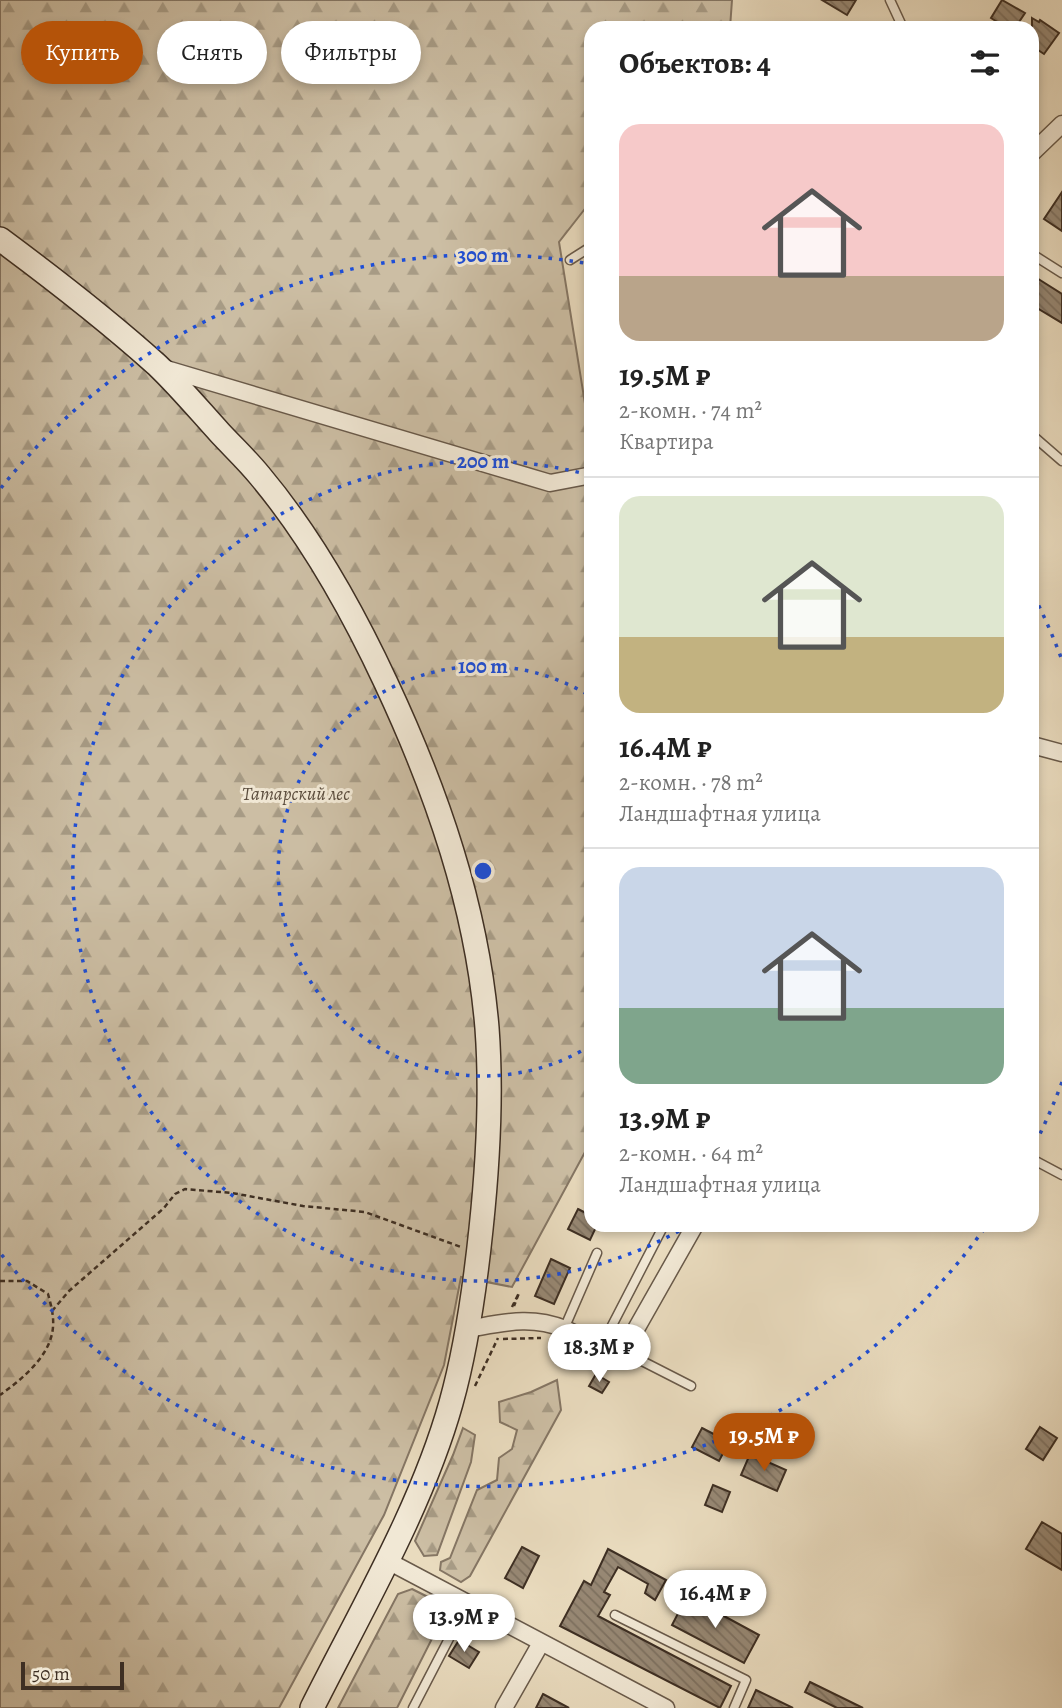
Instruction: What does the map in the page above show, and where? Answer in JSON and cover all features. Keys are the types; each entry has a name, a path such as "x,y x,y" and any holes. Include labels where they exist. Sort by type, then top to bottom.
{"main road":[{"path":"0,239 67,289 159,367 260,476 318,555 366,638 401,714 433,794 457,865 475,944 487,1029 489,1115 486,1185 467,1328 451,1403 424,1483 312,1708"}],"street":[{"path":"1039,146 1062,124"},
{"path":"159,367 550,483 584,477"},
{"path":"1039,746 1062,753"},
{"path":"467,1328 521,1320 541,1321 611,1348 627,1345 691,1232"},
{"path":"386,1560 664,1708"},
{"path":"504,1708 541,1643"}],"lane":[{"path":"890,0 900,21"},
{"path":"570,260 584,251"},
{"path":"1039,258 1062,273"},
{"path":"1039,441 1062,461"},
{"path":"1039,1163 1062,1175"},
{"path":"602,1345 660,1232"},
{"path":"564,1329 597,1253"},
{"path":"627,1345 642,1360 691,1386"},
{"path":"413,1708 468,1602"},
{"path":"615,1615 747,1680 734,1708"}],"path":[{"path":"52,1311 69,1291 164,1208 175,1194 185,1189 221,1191 303,1206 365,1212 478,1254"},
{"path":"0,1280 27,1281 48,1294 53,1328 48,1347 18,1382 0,1395"}],"green space":[{"name":"Татарский лес","path":"0,0 732,0 730,21 584,21 584,210 559,242 584,397 584,1154 512,1287 461,1277 444,1365 384,1515 279,1708 0,1708"},
{"path":"557,1380 561,1410 470,1576 461,1582 440,1570 441,1562 450,1558 477,1490 497,1480 499,1458 512,1449 517,1430 500,1422 499,1402"},
{"path":"463,1428 475,1435 471,1462 437,1555 424,1556 415,1541"},
{"path":"412,1589 448,1607 397,1708 338,1708 398,1594"}],"building":[{"path":"822,0 856,0 847,15"},
{"path":"1002,0 1025,13 1020,21 996,21 991,18"},
{"path":"1040,20 1059,33 1044,54 1039,51"},
{"path":"1062,192 1062,231 1044,219"},
{"path":"1039,279 1062,294 1062,323 1039,309"},
{"path":"578,1209 584,1212 584,1232 594,1232 590,1240 568,1229"},
{"path":"551,1259 570,1268 554,1304 535,1296"},
{"path":"596,1374 609,1382 602,1393 589,1386"},
{"path":"1040,1427 1057,1438 1043,1460 1026,1449"},
{"path":"702,1428 729,1442 719,1461 692,1447"},
{"path":"750,1454 786,1470 777,1491 741,1475"},
{"path":"713,1485 730,1492 722,1512 705,1505"},
{"path":"1042,1522 1062,1534 1062,1570 1026,1549"},
{"path":"522,1547 539,1556 523,1588 505,1578"},
{"path":"608,1549 666,1580 655,1600 645,1593 648,1584 618,1567 604,1592 610,1595 598,1616 731,1686 720,1708 560,1626 584,1581 591,1585"},
{"path":"687,1596 759,1635 744,1663 672,1625"},
{"path":"459,1640 479,1652 469,1668 449,1656"},
{"path":"810,1682 863,1708 837,1708 805,1692"},
{"path":"756,1690 793,1708 748,1708"},
{"path":"543,1694 569,1708 536,1708"}]}
